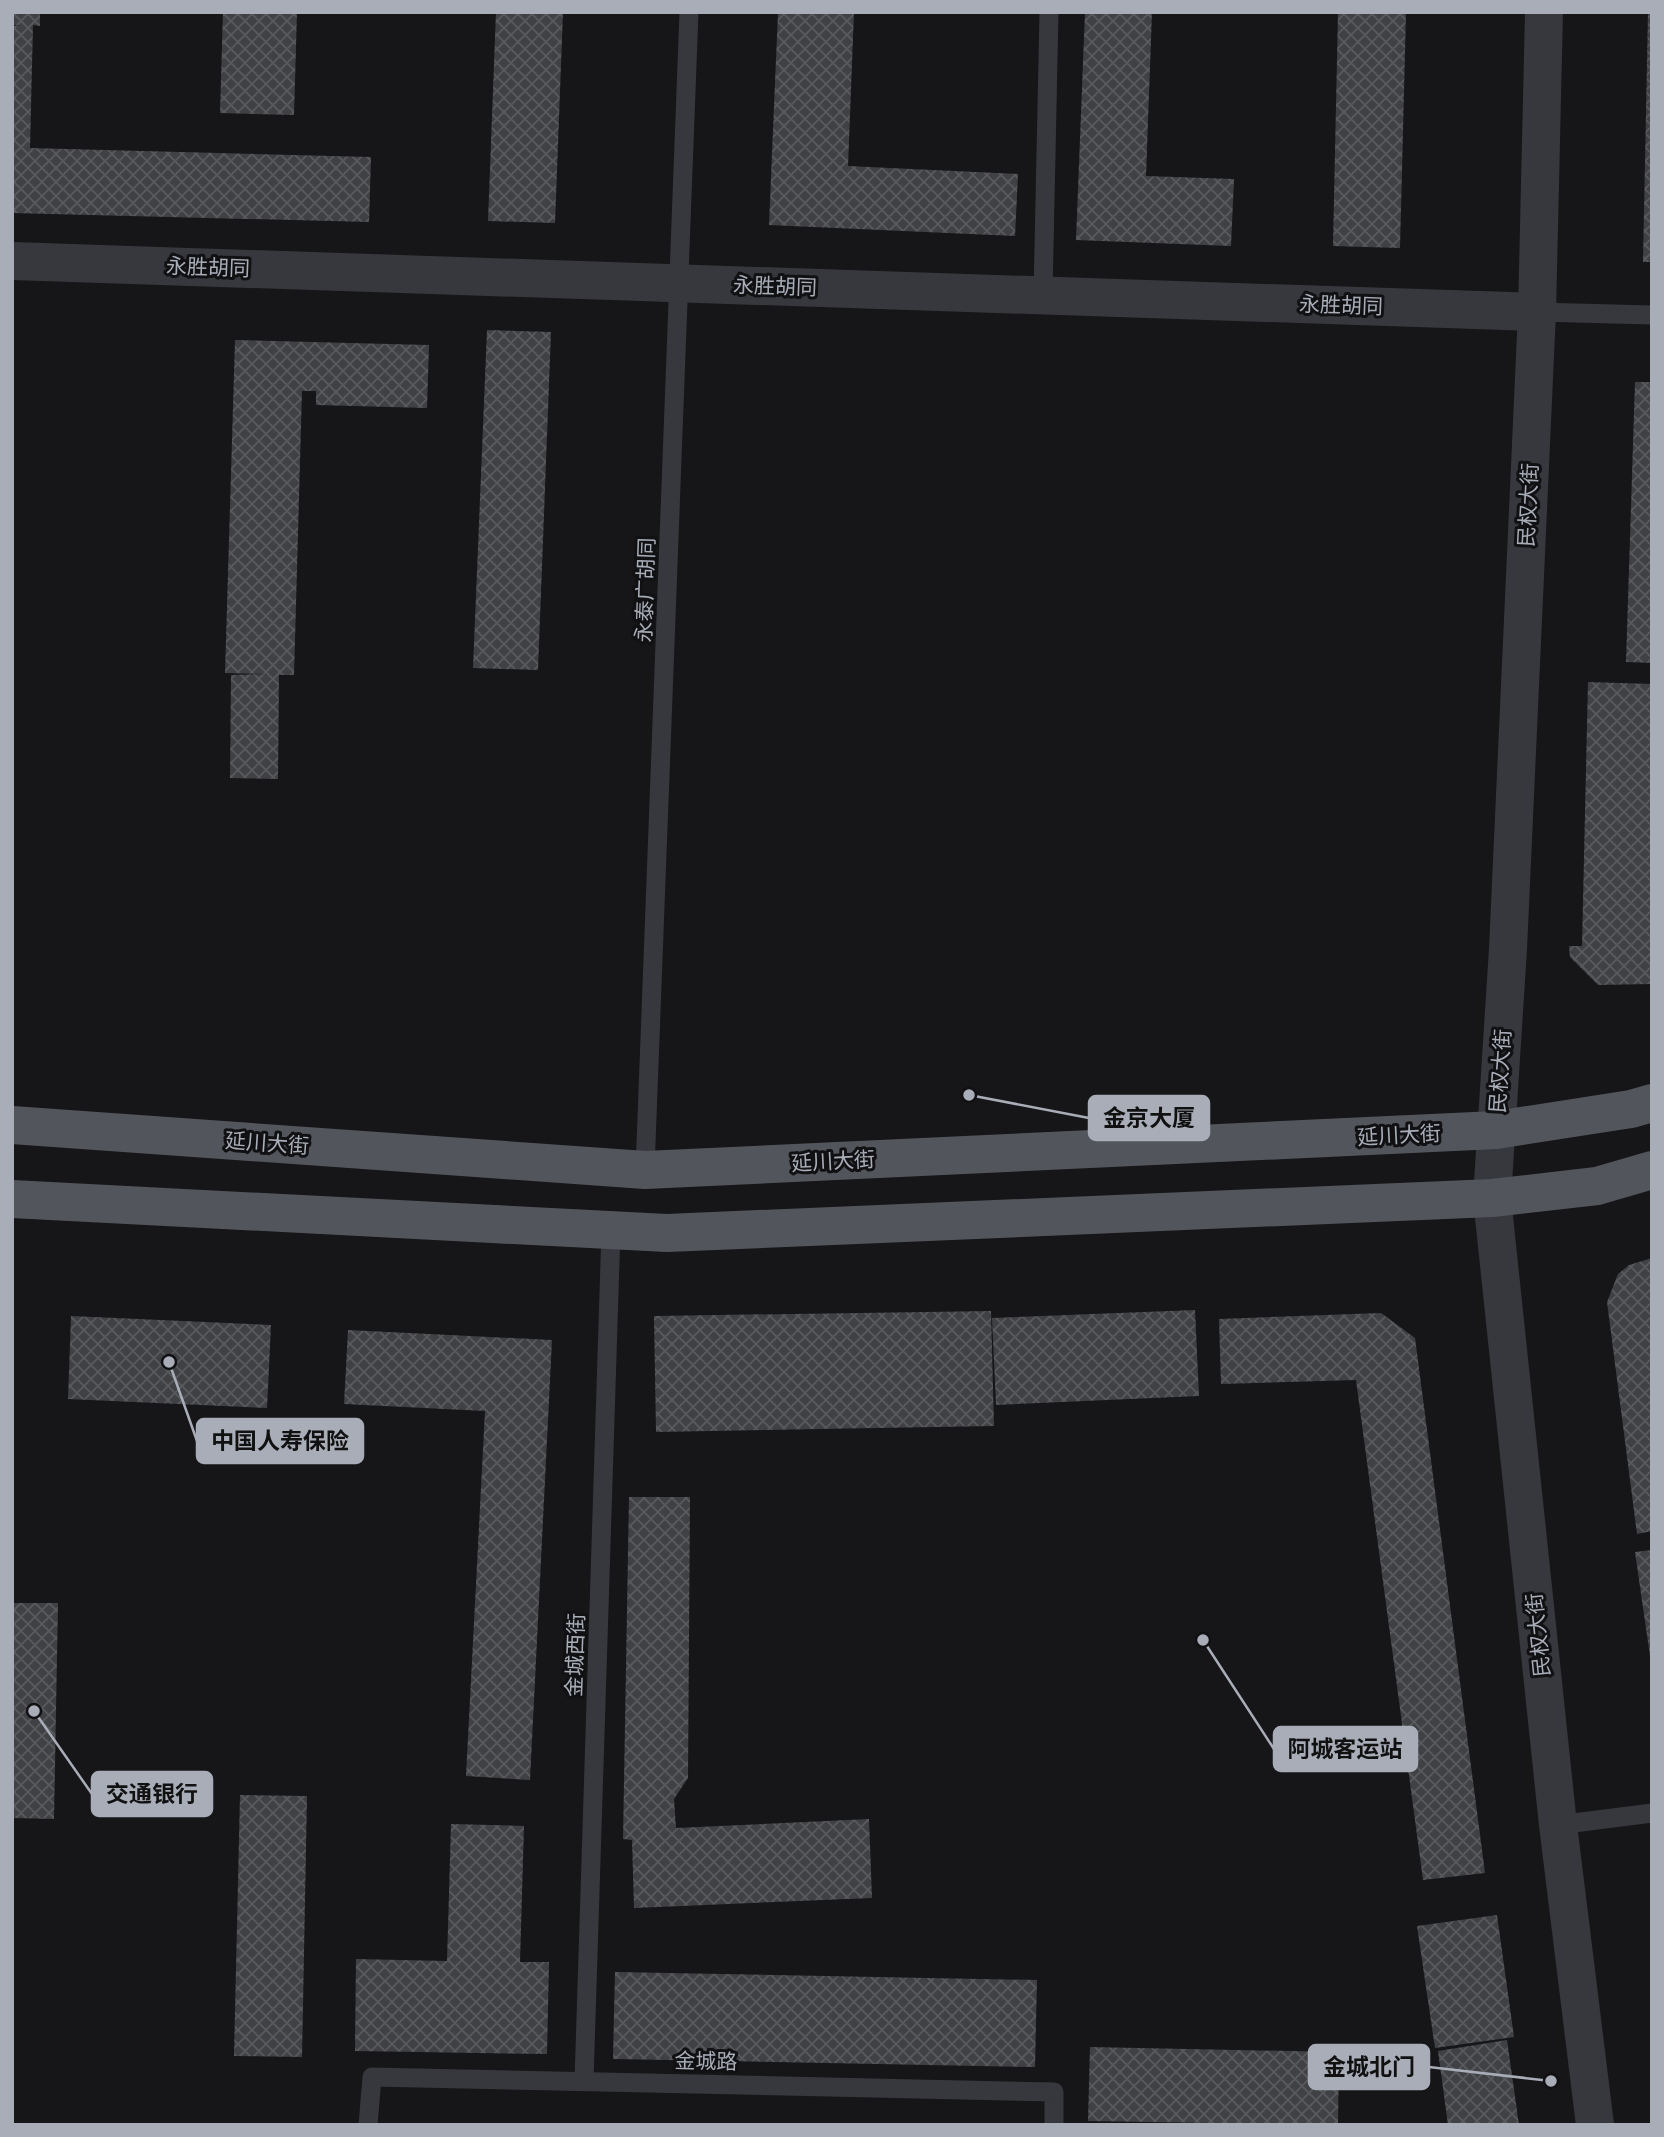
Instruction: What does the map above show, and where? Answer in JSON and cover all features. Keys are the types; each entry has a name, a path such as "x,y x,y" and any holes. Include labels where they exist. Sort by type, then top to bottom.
{"main road":[{"name":"延川大街","path":"12,1125 645,1170 1496,1130 1631,1109 1652,1102"},
{"path":"12,1199 667,1233 1492,1198 1597,1186 1652,1170"}],"street":[{"name":"民权大街","path":"1544,12 1537,312 1509,936 1492,1198 1558,1825 1595,2125"},
{"name":"永胜胡同","path":"12,261 1537,312"}],"lane":[{"name":"永泰广胡同","path":"645,1170 689,12"},
{"path":"1043,295 1049,12"},
{"path":"1537,312 1652,315"},
{"name":"金城西街","path":"584,2081 611,1230"},
{"path":"1558,1825 1652,1813"},
{"name":"金城路","path":"368,2125 372,2077 1054,2092 1054,2125"}],"building":[{"path":"12,12 40,12 40,26 33,25 30,148 371,157 369,222 12,213 12,26 21,25 12,25"},
{"path":"223,12 297,12 294,115 220,113"},
{"path":"496,12 563,12 555,223 488,221"},
{"path":"778,12 854,12 848,166 1018,174 1015,236 769,225"},
{"path":"1085,12 1152,12 1146,176 1234,179 1231,246 1076,240"},
{"path":"1338,12 1406,12 1400,248 1333,246"},
{"path":"1648,12 1652,12 1652,262 1643,262"},
{"path":"487,330 551,332 538,670 473,668"},
{"path":"235,340 429,345 427,408 316,405 316,391 302,391 294,675 279,675 278,779 230,778 231,675 268,674 225,673"},
{"path":"1635,382 1652,382 1652,663 1626,662"},
{"path":"1588,682 1652,684 1652,984 1598,985 1570,957 1569,946 1582,946"},
{"path":"1652,1258 1652,1531 1637,1534 1607,1302 1618,1274 1629,1265"},
{"path":"1195,1310 1199,1396 996,1405 992,1318"},
{"path":"991,1311 994,1426 656,1432 654,1316"},
{"path":"1381,1313 1415,1338 1485,1873 1423,1880 1356,1380 1221,1384 1219,1319"},
{"path":"71,1316 271,1325 267,1408 68,1399"},
{"path":"348,1330 552,1340 530,1780 466,1776 485,1411 344,1404"},
{"path":"629,1497 690,1497 688,1778 674,1799 676,1828 869,1819 872,1898 634,1908 632,1840 623,1839"},
{"path":"1652,1550 1652,1656 1650,1656 1635,1552"},
{"path":"12,1603 58,1603 54,1819 12,1818"},
{"path":"240,1795 307,1796 302,2057 234,2056"},
{"path":"451,1824 524,1826 520,1962 549,1962 547,2054 355,2051 356,1959 447,1961"},
{"path":"1497,1915 1514,2037 1435,2048 1417,1926"},
{"path":"615,1972 1037,1980 1035,2067 613,2059"},
{"path":"1507,2040 1519,2125 1448,2125 1438,2051"},
{"path":"1090,2047 1339,2052 1338,2125 1088,2121"}],"place":[{"name":"金京大厦","path":"969,1095"},
{"name":"中国人寿保险","path":"169,1362"},
{"name":"阿城客运站","path":"1203,1640"},
{"name":"交通银行","path":"34,1711"},
{"name":"金城北门","path":"1551,2081"}]}
